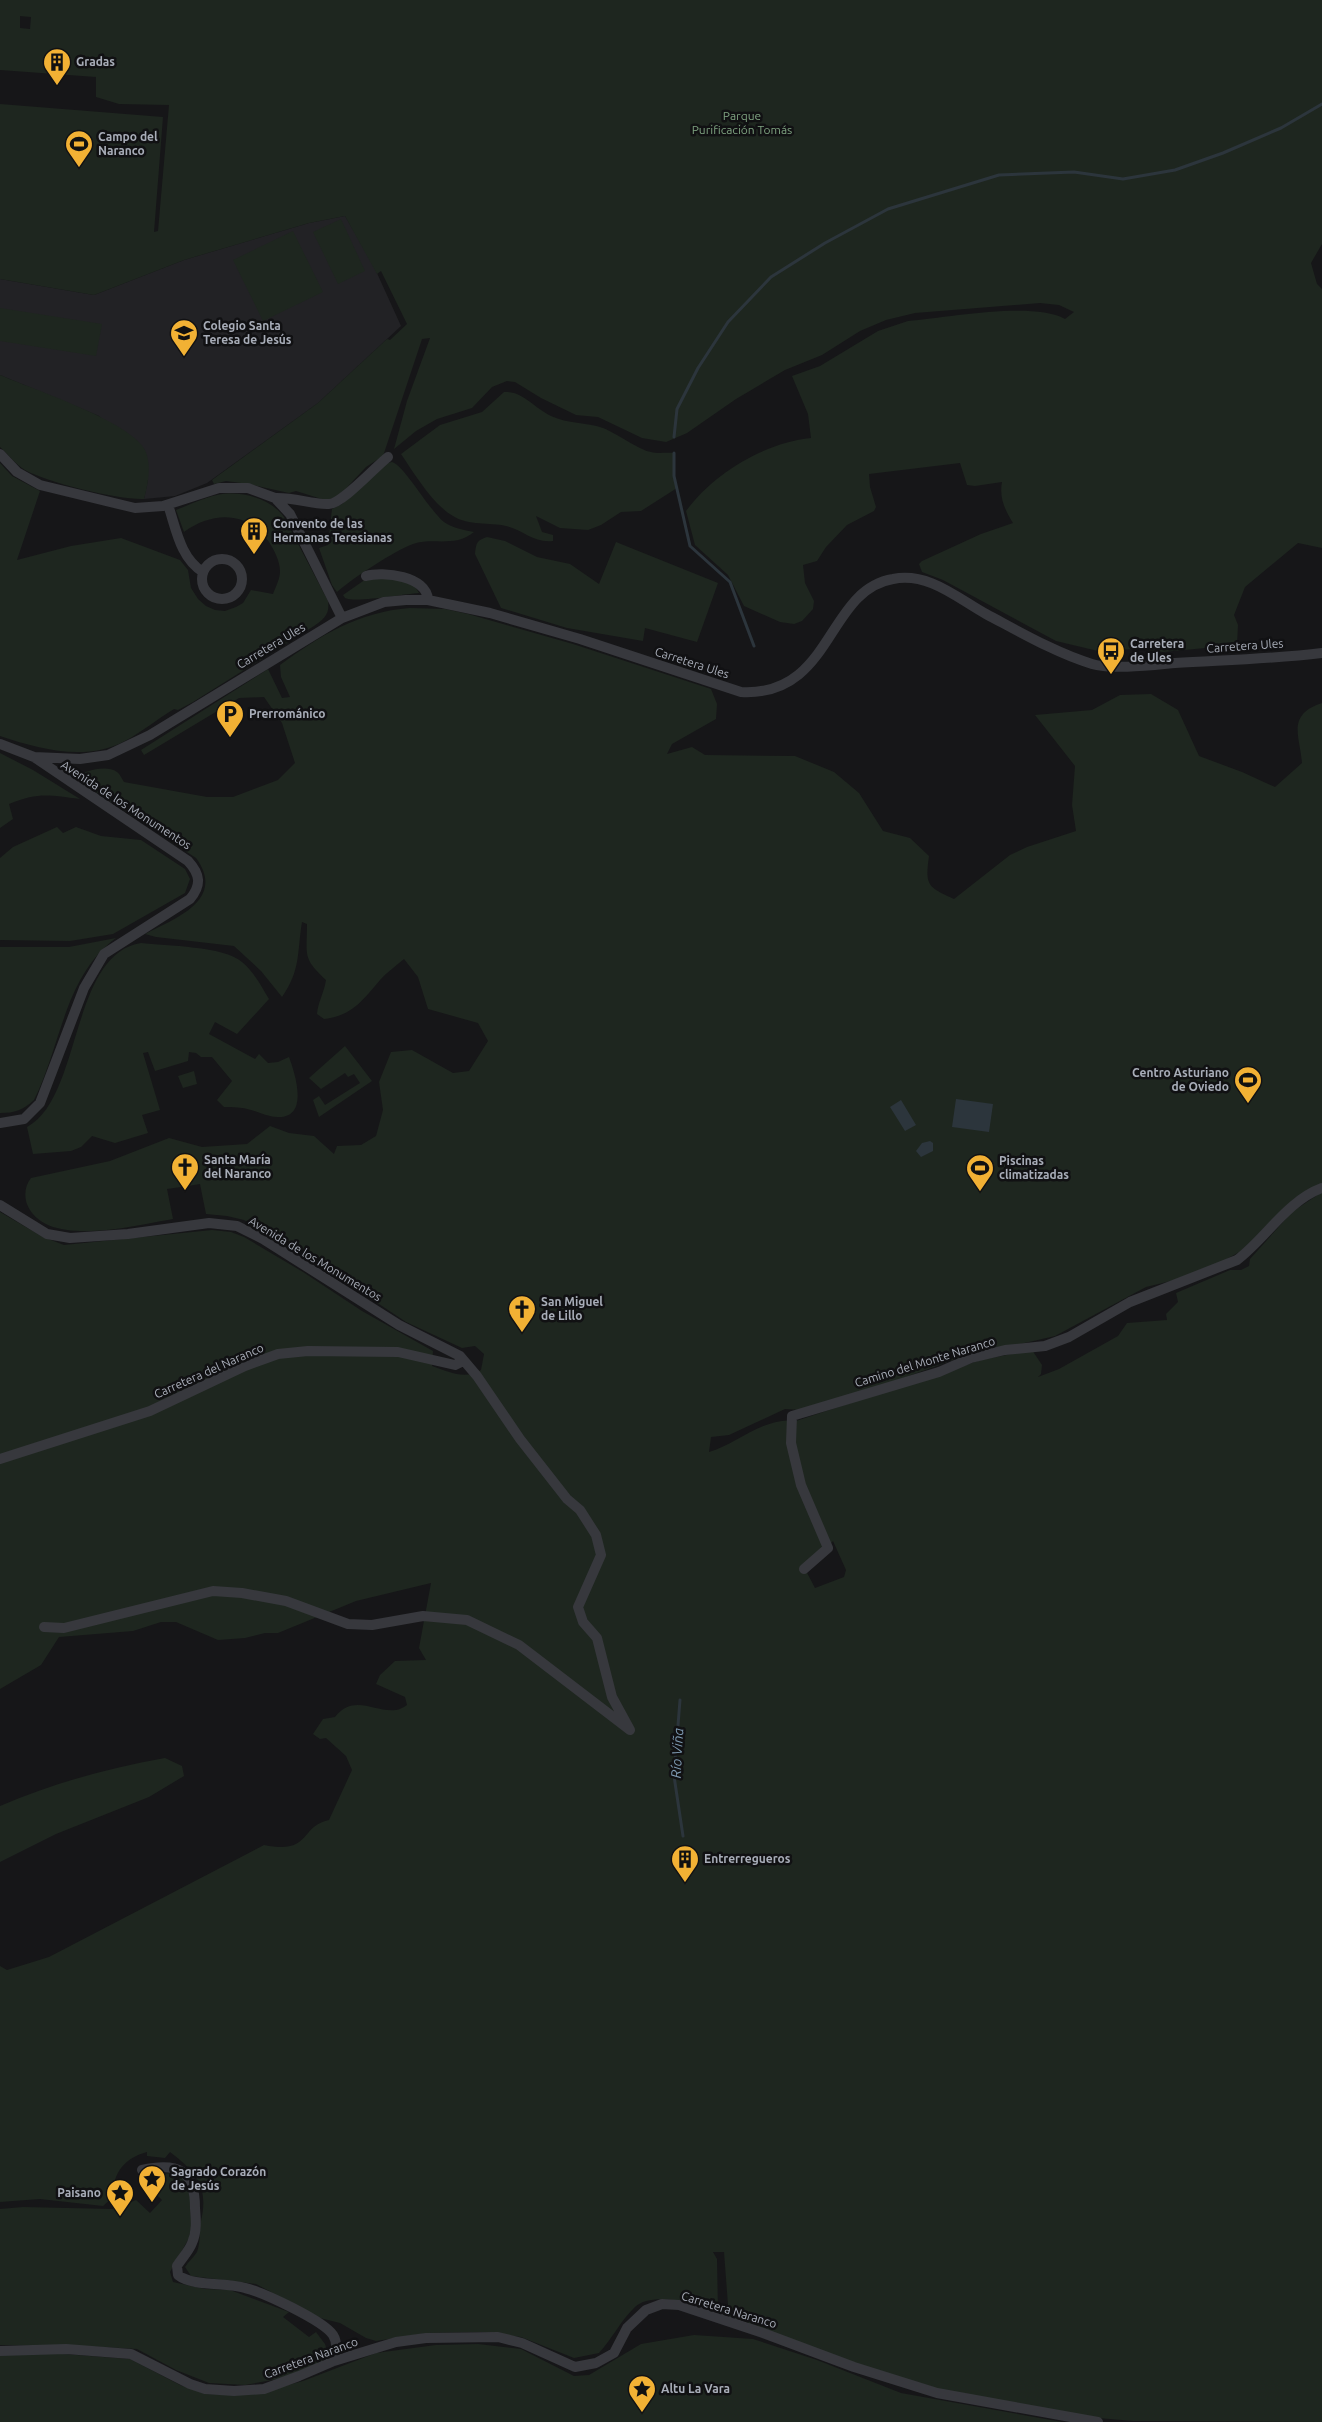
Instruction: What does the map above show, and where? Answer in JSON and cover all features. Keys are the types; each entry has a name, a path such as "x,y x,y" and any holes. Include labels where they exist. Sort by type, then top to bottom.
{"street":[{"path":"0,454 17,472 40,484 136,508 168,504 218,488 248,488 275,498 297,498 324,504 336,503 388,457"},
{"path":"275,498 290,514 342,618"},
{"path":"168,504 185,554 203,572"},
{"path":"366,576 376,573 411,580 423,588 428,594 428,600"},
{"name":"Carretera Ules","path":"34,757 80,759 108,755 150,735 342,618 384,602 428,600 490,613 580,639 741,692 767,692 791,682 811,663 854,603 874,586 893,579 913,578 941,586 986,613 1052,647 1094,665 1138,666 1322,653"},
{"name":"Avenida de los Monumentos","path":"0,744 34,757 188,861 198,876 196,892 190,899 104,954 84,988 40,1103 24,1119 0,1122"},
{"name":"Camino del Monte Naranco","path":"804,1569 828,1548 801,1485 791,1444 792,1416 939,1372 971,1358 1005,1350 1045,1346 1069,1337 1130,1302 1237,1260 1251,1250 1296,1205 1322,1188"},
{"name":"Avenida de los Monumentos","path":"0,1205 48,1234 70,1238 128,1234 209,1222 227,1224 247,1230 400,1325 460,1356 477,1376 520,1439 567,1498 580,1510 596,1535 601,1555 578,1606 583,1622 597,1638 612,1698 630,1730 519,1645 467,1620 423,1616 372,1625 348,1624 286,1601 242,1593 213,1591 64,1628 44,1627"},
{"name":"Carretera del Naranco","path":"0,1459 150,1411 245,1366 278,1354 308,1351 398,1352 455,1365 463,1361"},
{"path":"142,2170 164,2168 177,2170 186,2174 193,2186 195,2233 188,2251 177,2266 178,2275 190,2281 246,2288 299,2312 328,2330 334,2336 337,2345 334,2361"},
{"name":"Carretera Naranco","path":"0,2351 66,2349 131,2354 205,2389 234,2391 264,2388 334,2361 396,2342 426,2338 498,2337 522,2343 575,2367 596,2363 614,2353 627,2328 646,2310 662,2304 679,2305 763,2333 854,2367 937,2393 1098,2422"}],"shaded area":[{"name":"Colegio Santa Teresa de Jesús","path":"345,216 371,260 401,326 318,403 207,483 175,496 144,499 148,480 99,416 0,375 0,279 94,295 184,260 309,223"},
{"path":"956,1099 993,1104 989,1132 952,1127"},
{"path":"901,1100 916,1125 905,1131 890,1107"},
{"path":"930,1141 933,1143 933,1151 921,1157 916,1151 922,1143"}],"green space":[{"name":"Parque Purificación Tomás","path":"0,0 1322,0 1322,244 1311,263 1317,284 1322,289 1322,548 1298,543 1245,587 1234,615 1238,625 1237,645 1163,652 1135,649 1098,651 1056,641 943,580 922,572 919,564 922,561 981,534 1013,523 1003,504 1002,482 975,486 967,485 960,463 869,474 870,487 876,507 874,511 847,525 826,547 817,561 803,565 805,583 814,601 813,609 802,621 794,624 780,622 744,606 728,575 695,545 686,511 711,484 741,462 776,446 811,438 808,414 792,376 820,366 878,331 908,321 1011,311 1032,311 1065,319 1074,312 1059,305 1040,303 915,313 886,320 860,331 822,355 785,370 736,399 687,433 666,442 642,438 598,417 576,415 541,398 515,382 507,381 492,387 472,408 437,419 416,431 394,449 407,401 430,338 422,339 383,456 366,467 338,497 325,500 296,491 289,493 249,484 226,481 214,484 212,480 318,403 387,339 390,340 407,324 381,271 377,274 345,216 309,223 184,260 94,295 0,279 0,104 163,117 154,232 158,231 169,105 119,104 96,97 96,77 0,70","holes":["20,16 31,17 30,29 20,28"]},
{"path":"341,219 365,271 338,284 313,232"},
{"path":"293,231 323,292 263,321 233,260"},
{"path":"0,308 102,324 96,356 0,341"},
{"path":"0,375 101,417 136,439 145,450 149,468 144,499 101,494 66,485 36,475 18,465 0,447"},
{"path":"504,392 511,392 523,397 557,419 603,428 647,451 674,453 674,476 677,488 641,511 621,512 601,525 588,530 560,528 536,516 542,532 553,535 553,541 540,540 506,526 472,523 453,516 431,497 401,454 440,425 482,412"},
{"path":"392,462 403,471 444,522 454,527 474,532 459,540 428,541 405,547 374,565 337,592 332,585 319,548 328,545 332,509 342,504 388,463"},
{"path":"0,463 12,476 40,491 17,560 71,546 121,538 180,560 188,570 191,588 198,599 206,606 215,610 225,611 243,603 251,590 273,594 279,580 280,571 275,552 261,532 251,524 241,520 218,518 207,520 184,532 176,510 217,495 245,495 263,500 278,510 284,517 328,601 327,613 314,626 193,702 178,710 174,709 125,741 110,747 95,751 62,751 46,749 0,736"},
{"path":"487,537 505,541 537,557 570,564 599,584 616,542 718,583 697,642 645,628 643,641 567,628 501,608 475,554 478,542"},
{"path":"366,579 396,579 410,583 419,593 369,599 345,598 343,595"},
{"path":"410,608 445,609 468,614 573,644 711,689 717,704 716,719 672,744 667,754 692,747 705,755 795,756 834,772 859,793 883,831 910,838 929,856 927,873 930,884 933,888 954,899 1010,855 1027,847 1076,831 1072,805 1075,766 1035,715 1092,710 1120,695 1151,694 1178,710 1199,756 1275,787 1302,763 1298,735 1299,720 1311,708 1322,703 1322,1183 1296,1197 1241,1251 1225,1260 1175,1280 1146,1287 1055,1336 956,1359 878,1387 802,1410 785,1409 729,1435 711,1437 709,1452 773,1423 796,1421 981,1360 1032,1350 1042,1365 1041,1374 1038,1377 1059,1369 1118,1336 1127,1323 1167,1320 1166,1314 1178,1302 1176,1293 1230,1270 1241,1270 1249,1266 1250,1259 1292,1212 1322,1192 1322,2422 1133,2421 1040,2413 937,2393 729,2318 724,2252 713,2252 717,2259 718,2311 676,2300 664,2299 643,2302 630,2312 599,2353 574,2358 521,2337 483,2332 428,2333 376,2341 366,2338 340,2323 320,2318 256,2284 191,2276 185,2267 196,2254 198,2248 203,2209 202,2189 187,2166 170,2152 165,2158 147,2156 147,2152 132,2158 117,2174 113,2197 103,2206 40,2199 0,2202 0,1966 7,1970 49,1957 264,1845 279,1847 298,1843 313,1828 329,1820 352,1770 346,1756 326,1738 320,1739 313,1734 323,1719 335,1717 342,1710 350,1706 357,1705 397,1710 407,1705 405,1697 376,1684 380,1675 395,1661 426,1660 419,1648 431,1583 356,1601 278,1633 265,1633 245,1638 218,1640 176,1622 161,1622 133,1631 59,1637 41,1665 0,1689 0,1212 43,1237 64,1245 212,1230 231,1232 244,1237 303,1272 362,1311 433,1351 432,1366 463,1375 481,1370 484,1354 475,1346 462,1348 406,1322 310,1258 244,1220 206,1214 200,1184 188,1186 187,1182 180,1184 181,1187 167,1189 173,1219 137,1226 93,1231 71,1231 52,1227 37,1218 27,1204 26,1198 26,1187 31,1178 110,1161 169,1138 202,1147 247,1144 270,1126 289,1133 314,1136 334,1154 337,1146 361,1145 376,1136 383,1110 379,1082 391,1052 412,1050 453,1073 469,1071 488,1041 478,1023 428,1009 418,977 404,959 383,977 350,1011 324,1019 317,1014 326,980 309,961 307,955 307,924 302,922 295,969 282,997 261,971 234,946 156,937 145,934 170,922 193,906 201,897 205,885 204,873 196,858 73,777 89,771 107,769 117,772 124,782 207,797 233,797 278,780 295,763 282,723 264,697 239,698 144,755 141,750 268,669 282,698 290,697 281,677 280,665 310,644 341,627 374,614","holes":["833,1541 846,1570 844,1577 815,1588 805,1569"]},
{"path":"0,753 33,770 80,799 60,796 36,796 19,800 9,804 13,819 0,828"},
{"path":"57,827 63,833 76,827 101,836 141,840 185,869 190,879 185,893 113,934 70,941 0,940 0,858 13,847"},
{"path":"116,938 99,954 85,972 74,992 34,1100 18,1110 0,1113 0,947 69,947"},
{"path":"141,943 194,948 222,953 234,957 250,970 269,999 237,1034 215,1022 209,1034 255,1059 259,1054 268,1063 278,1062 289,1057 298,1094 294,1111 287,1116 277,1117 244,1108 224,1107 217,1100 232,1081 212,1057 201,1057 196,1053 189,1052 188,1061 155,1071 148,1052 143,1053 160,1110 142,1115 148,1133 115,1143 92,1136 81,1147 71,1151 33,1154 27,1127 45,1111 58,1088 88,998 101,972 118,953"},
{"path":"345,1046 372,1081 319,1117 313,1100 319,1096 325,1105 360,1083 354,1074 348,1077 345,1073 321,1089 309,1078"},
{"path":"194,1071 197,1084 183,1088 178,1076"},
{"path":"165,1758 182,1766 184,1776 149,1797 56,1834 0,1862 0,1806 81,1777"},
{"path":"147,2173 178,2175 188,2184 193,2219 189,2238 170,2272 173,2282 205,2289 230,2290 289,2312 283,2317 309,2337 316,2332 325,2344 328,2354 320,2363 278,2379 245,2385 209,2383 176,2370 137,2349 0,2345 0,2209 23,2207 113,2209 120,2200 124,2181 126,2183 125,2192 127,2193 129,2203 136,2200 150,2213 162,2200 149,2187 152,2181 139,2179 138,2176"},
{"path":"694,2335 753,2339 817,2360 901,2393 1062,2422 0,2422 0,2354 50,2353 130,2359 180,2385 205,2394 236,2395 266,2391 303,2381 376,2353 436,2345 478,2344 521,2349 574,2376 589,2375 641,2344"}],"waterway":[{"path":"674,437 677,409 698,368 728,322 771,277 825,243 888,209 999,175 1074,172 1123,179 1175,170 1223,153 1281,128 1322,104"},
{"path":"674,453 674,476 690,546 730,582 754,646"},
{"name":"Río Viña","path":"680,1700 674,1776 683,1836"}],"place":[{"name":"Gradas","path":"57,86"},
{"name":"Campo del Naranco","path":"79,168"},
{"name":"Colegio Santa Teresa de Jesús","path":"184,357"},
{"name":"Convento de las Hermanas Teresianas","path":"254,555"},
{"name":"Carretera de Ules","path":"1111,675"},
{"name":"Prerrománico","path":"230,738"},
{"name":"Centro Asturiano de Oviedo","path":"1248,1104"},
{"name":"Santa María del Naranco","path":"185,1191"},
{"name":"Piscinas climatizadas","path":"980,1192"},
{"name":"San Miguel de Lillo","path":"522,1333"},
{"name":"Entrerregueros","path":"685,1883"},
{"name":"Sagrado Corazón de Jesús","path":"152,2203"},
{"name":"Paisano","path":"120,2217"},
{"name":"Altu La Vara","path":"642,2413"}]}
